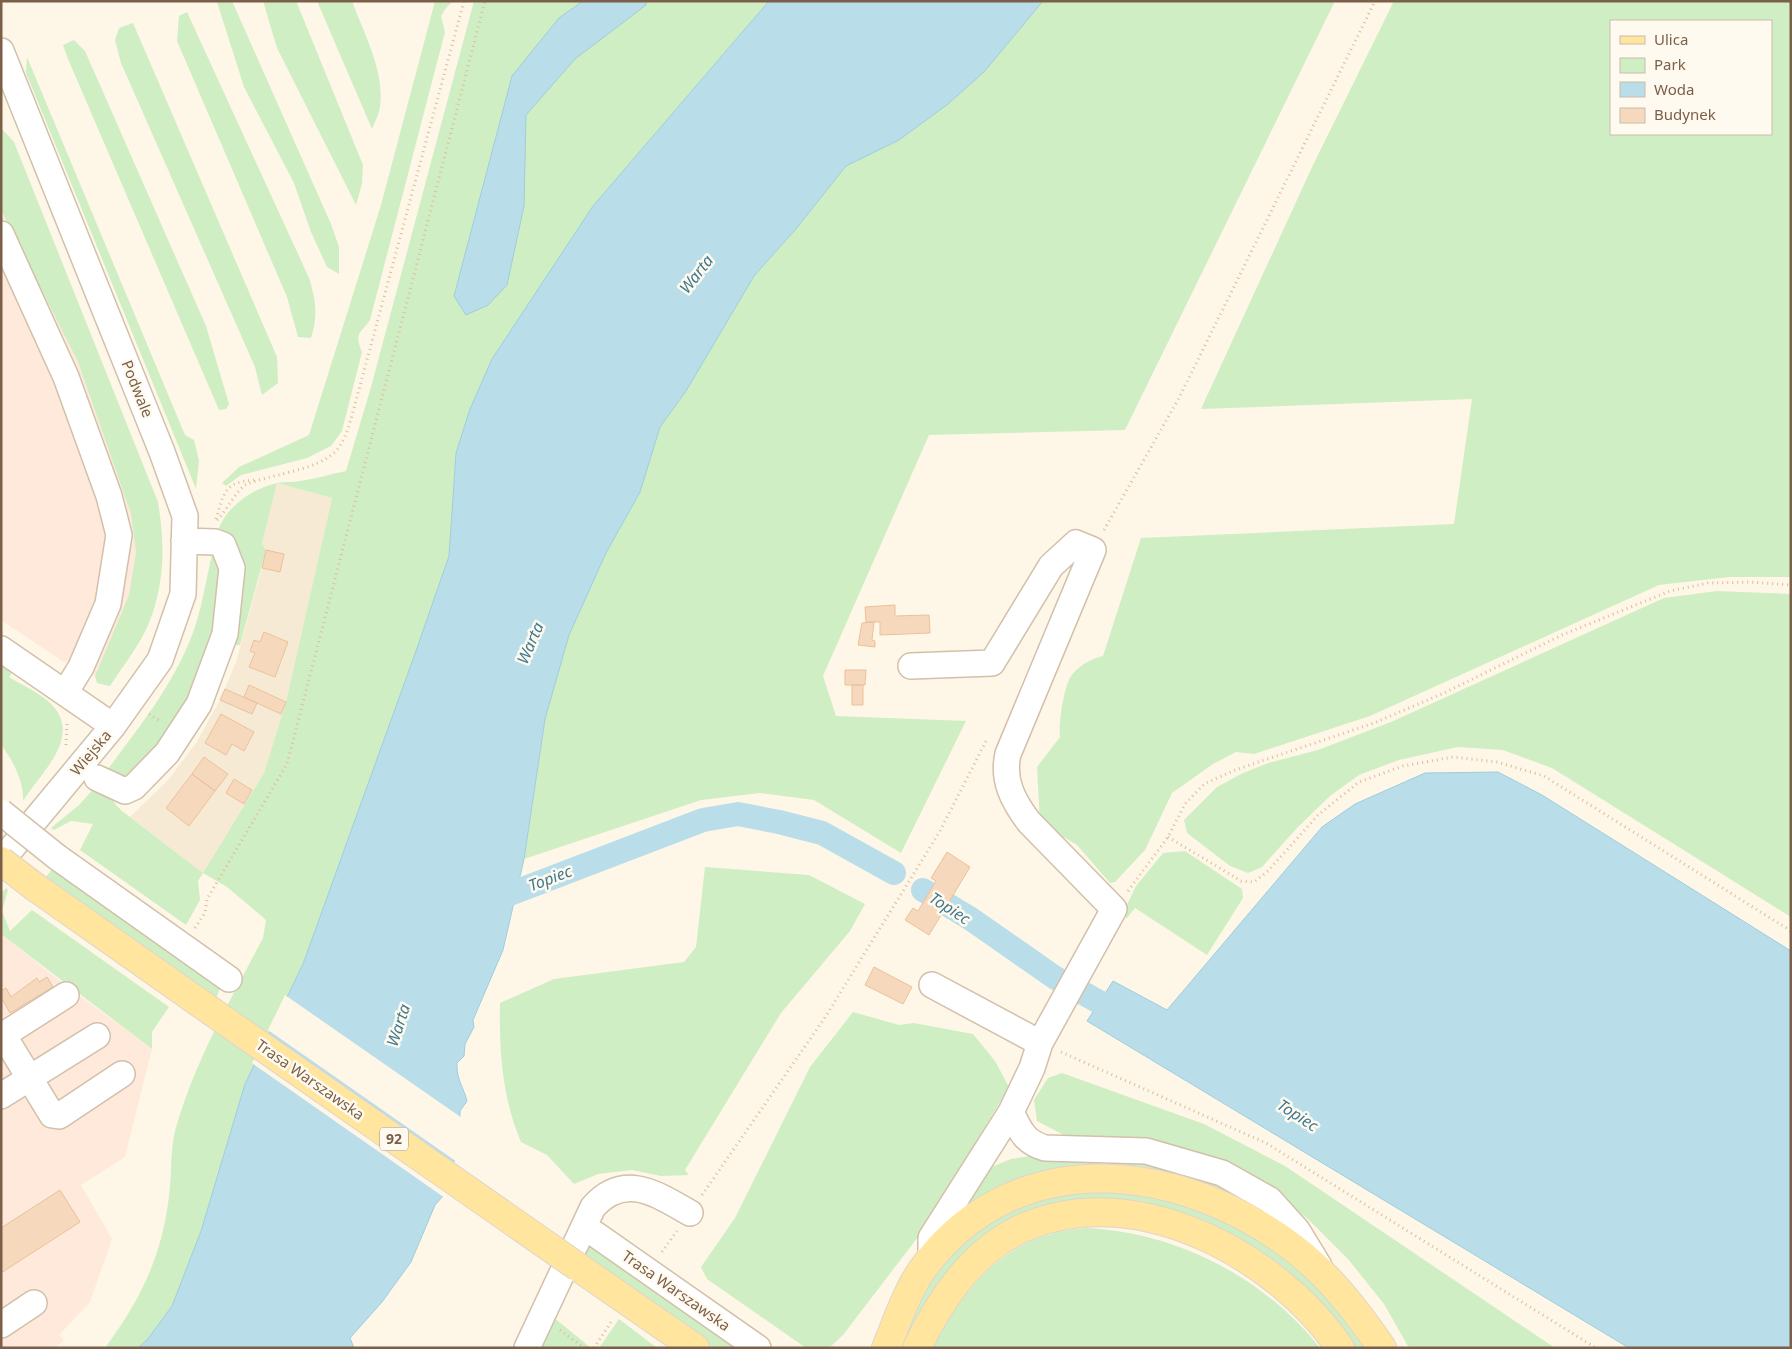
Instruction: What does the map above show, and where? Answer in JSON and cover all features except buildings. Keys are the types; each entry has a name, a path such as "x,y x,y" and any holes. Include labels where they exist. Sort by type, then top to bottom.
{"main road":[{"name":"Trasa Warszawska","path":"1,861 210,1011 695,1348"},
{"path":"886,1348 911,1290 931,1257 952,1234 971,1219 1014,1194 1062,1180 1100,1178 1155,1185 1222,1206 1274,1234 1324,1275 1353,1306 1382,1348"},
{"path":"917,1348 927,1326 950,1290 984,1253 1028,1225 1053,1217 1091,1213 1119,1214 1161,1222 1227,1247 1255,1264 1290,1291 1326,1328 1340,1348"}],"street":[{"name":"Podwale","path":"1,51 7,77 162,452 185,516 183,594 160,660 113,726"},
{"path":"1,234 66,377 109,496 119,535 108,604 81,667 65,693"},
{"path":"97,778 126,792 167,753 198,704 225,634 232,568 223,545 215,542 184,540"},
{"path":"911,666 992,663 1051,566 1076,543 1093,550 1008,754 1006,778 1017,806 1029,822 1114,910 1040,1043 1032,1068 1011,1112 931,1238 931,1257"},
{"name":"Wiejska","path":"1,649 113,726 1,861"},
{"path":"1,812 57,857 229,979"},
{"path":"932,985 1040,1043"},
{"path":"66,995 5,1034 6,1041 52,1115 59,1116 122,1074"},
{"path":"1,1096 97,1036"},
{"path":"1011,1112 1021,1131 1032,1144 1045,1148 1146,1151 1222,1173 1270,1200 1297,1230 1324,1275"},
{"path":"527,1348 593,1207 598,1201 618,1191 635,1188 651,1191 690,1213"},
{"name":"Trasa Warszawska","path":"595,1234 758,1348"},
{"path":"1,1325 34,1304"}],"path":[{"path":"257,480 320,462 336,451 348,428 464,1"},
{"path":"190,935 205,912 207,899 287,764 485,1"},
{"path":"1093,550 1179,398 1375,1"},
{"path":"1114,910 1168,836 1186,804 1204,784 1235,770 1374,723 1444,693 1562,635 1630,605 1670,590 1708,583 1748,582 1791,585"},
{"path":"66,719 66,748"},
{"path":"661,1253 826,1016 940,831 990,733"},
{"path":"1168,836 1241,881 1254,882 1268,871 1318,815 1359,782 1403,766 1453,757 1496,762 1544,776 1791,931"},
{"path":"1040,1043 1266,1143 1596,1348"},
{"path":"594,1348 617,1313"}],"shaded area":[{"path":"1,211 78,362 131,514 136,552 129,595 95,676 72,660 64,662 1,620"},
{"path":"277,483 332,498 286,702 264,773 203,873 130,817 168,780 196,743 220,700 236,662 262,567 266,550 262,544"},
{"path":"1,934 68,987 152,1049 125,1157 81,1185 112,1239 90,1302 59,1335 64,1341 54,1348 1,1348"}],"green space":[{"path":"232,1 331,224 339,247 339,274 327,267 311,232 294,183 244,87 217,2"},
{"path":"263,1 296,1 363,165 362,184 356,205 277,48"},
{"path":"317,1 352,1 377,66 381,93 380,107 372,129"},
{"path":"435,1 453,1 441,16 445,32 370,320 358,337 362,352 342,431 331,446 307,458 241,475 226,486 222,483 239,467 309,435 381,205"},
{"path":"474,1 769,1 593,206 492,360 470,409 456,453 449,556 303,964 245,1084 201,1231 172,1306 147,1340 138,1348 105,1348 139,1294 155,1258 166,1218 175,1131 192,1081 202,1056 263,938 266,920 227,887 203,873 264,773 286,702 332,498 277,483 297,482 346,471 371,387"},
{"path":"1043,1 1335,1 1125,430 929,435 823,676 836,716 966,721 901,853 814,800 760,793 701,800 524,859 545,719 569,635 606,553 640,492 660,427 686,391 754,276 795,230 846,166 899,140 948,104 984,72"},
{"path":"1394,1 1791,1 1791,577 1729,577 1659,585 1370,716 1254,754 1236,752 1213,764 1172,793 1145,850 1115,882 1110,883 1077,845 1040,823 1037,767 1060,737 1062,706 1068,681 1086,663 1103,656 1141,538 1454,524 1472,399 1201,409 1313,165"},
{"path":"187,12 309,278 315,308 315,322 311,338 298,337 287,297 177,41 179,16"},
{"path":"133,23 277,357 278,383 262,395 255,367 121,63 115,40 119,28"},
{"path":"74,40 85,51 206,326 229,404 226,409 219,410 68,59 63,45"},
{"path":"27,57 185,435 194,440 199,461 196,489 26,73"},
{"path":"1,128 14,142 158,502 162,533 162,563 158,593 149,623 141,639 110,686 97,683 95,676 129,595 136,552 131,514 78,362 1,210"},
{"path":"277,483 262,544 266,550 240,645 235,645 229,632 217,534 226,516 240,501 258,490"},
{"path":"213,550 221,564 220,631 178,723 132,782 105,773 152,708 183,656 198,617"},
{"path":"1717,591 1791,594 1791,917 1552,768 1503,750 1458,747 1399,760 1359,775 1330,796 1297,828 1262,867 1248,873 1230,866 1187,833 1184,820 1217,787 1241,774 1268,763 1318,750 1391,722 1664,598"},
{"path":"1,661 14,670 9,677 49,702 59,715 63,727 61,740 49,766 23,801 22,786 17,772 10,757 1,745"},
{"path":"98,784 122,811 203,873 198,881 200,900 186,925 80,850 93,824 71,821 54,830 51,828 79,805"},
{"path":"1185,851 1242,889 1243,898 1207,955 1135,908 1127,918 1122,915 1136,886 1163,853"},
{"path":"705,867 809,875 865,904 850,931 781,1013 685,1170 689,1175 661,1176 632,1170 598,1174 574,1184 547,1155 521,1142 510,1108 503,1074 500,1039 500,1003 554,979 684,962 696,947"},
{"path":"53,868 220,988 216,999 45,878"},
{"path":"6,888 8,890 2,911 10,931 32,910 169,1007 152,1032 152,1049 1,934 1,894"},
{"path":"853,1012 899,1025 914,1023 973,1034 995,1061 1009,1087 921,1233 843,1335 829,1348 806,1348 707,1279 701,1267 735,1218 810,1067"},
{"path":"1062,1073 1204,1124 1285,1166 1555,1348 1409,1348 1384,1304 1348,1259 1310,1221 1261,1180 1192,1150 1081,1144 1037,1121 1034,1100 1048,1078"},
{"path":"1050,1153 1104,1153 1206,1174 1279,1217 1236,1206 1030,1177 1003,1185 962,1210 984,1170 1011,1159"},
{"path":"1089,1190 1135,1194 1161,1199 1212,1216 1236,1228 1282,1257 1303,1274 1334,1305 1368,1348 1353,1348 1250,1251 1048,1207 906,1348 897,1348 915,1305 953,1249 1021,1202"},
{"path":"1086,1228 1120,1231 1153,1238 1185,1249 1216,1263 1245,1280 1272,1300 1298,1323 1320,1348 930,1348 959,1303 992,1266 1011,1252 1033,1240 1058,1232"},
{"path":"590,1244 739,1348 713,1348 581,1256"},
{"path":"540,1306 591,1348 520,1348"},
{"path":"619,1319 657,1348 599,1348"}],"water":[{"path":"583,1 646,1 646,5 575,59 526,115 524,206 507,285 488,305 466,315 454,296 512,76 559,18"},
{"name":"Warta","path":"769,1 1043,1 984,72 948,104 899,140 846,166 795,230 754,276 686,391 660,427 640,492 606,553 569,635 545,719 524,859 503,950 473,1020 474,1027 465,1044 464,1056 457,1063 459,1079 467,1101 460,1111 459,1146 443,1196 435,1205 411,1262 382,1302 350,1338 354,1348 138,1348 147,1340 172,1306 201,1231 245,1084 303,964 416,651 449,556 456,453 470,409 492,359 593,206"},
{"path":"1498,772 1542,795 1791,951 1791,1348 1629,1348 1087,1021 1113,981 1167,1010 1322,827 1355,804 1425,773"}],"pier":[{"path":"285,995 462,1118 461,1146 457,1162 268,1030"},
{"path":"267,1034 456,1166 445,1198 252,1063"}],"waterway":[{"name":"Topiec","path":"486,903 703,820 738,814 822,833 894,873"},
{"name":"Topiec","path":"923,890 971,919 1054,977 1128,1018"}]}
